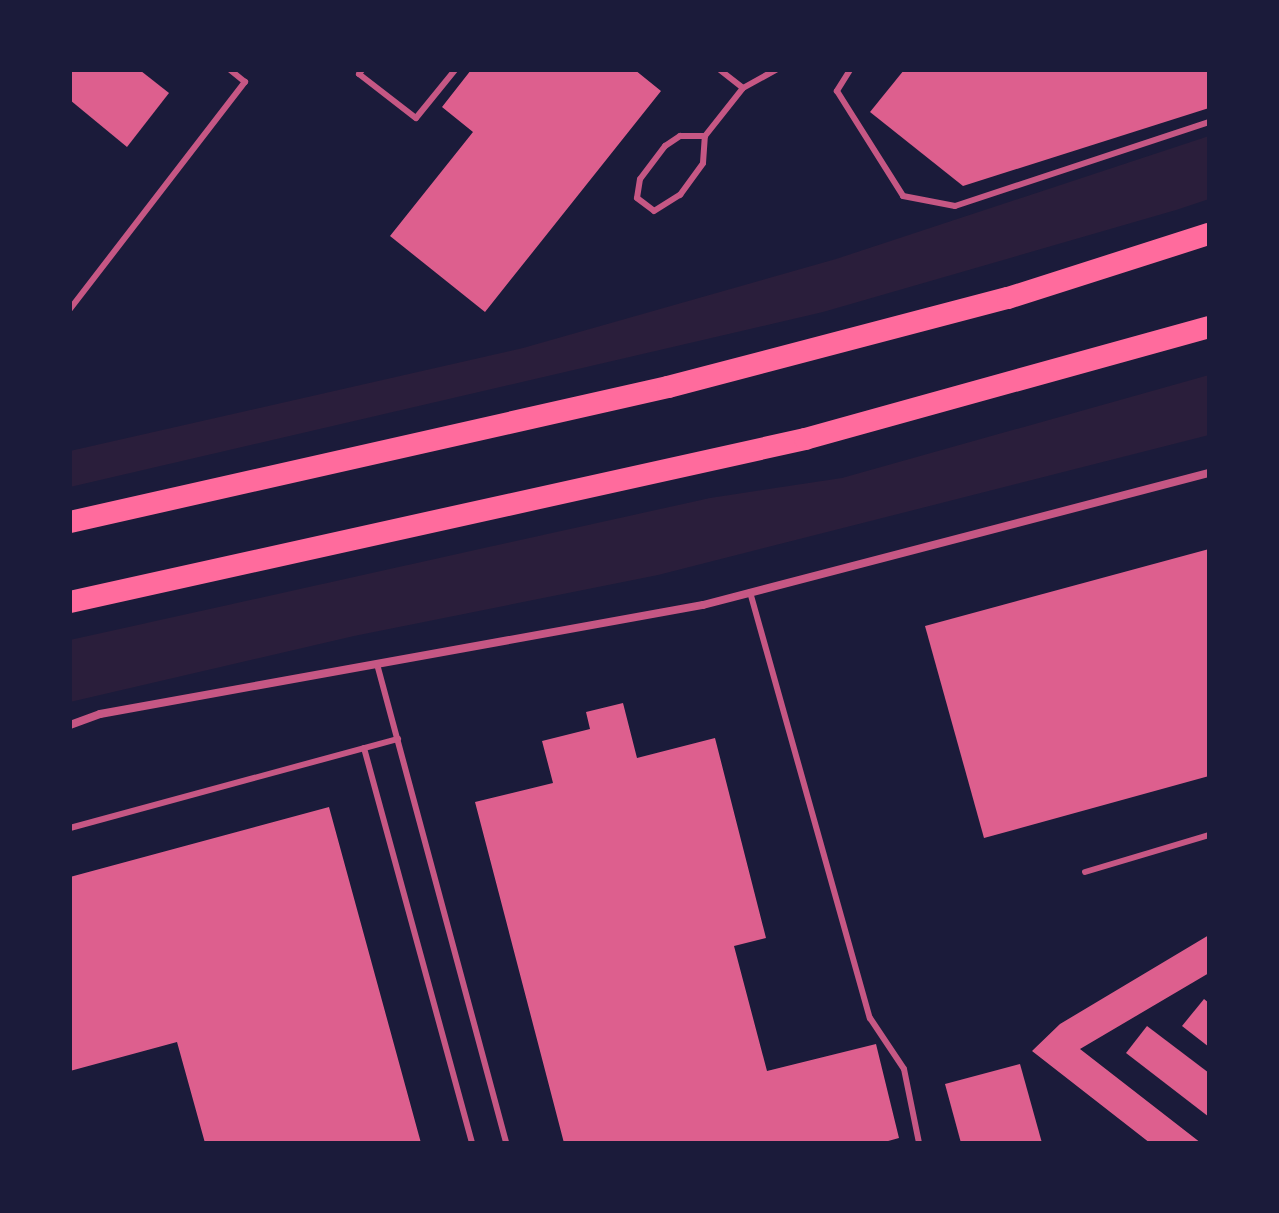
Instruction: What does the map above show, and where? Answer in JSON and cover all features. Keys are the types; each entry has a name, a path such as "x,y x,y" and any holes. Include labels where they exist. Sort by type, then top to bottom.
{"highway":[{"path":"70,522 668,387 1008,298 1209,234"},
{"path":"70,602 805,439 1209,327"}],"street":[{"path":"70,725 100,714 750,592 1209,473"}],"lane":[{"path":"70,309 245,82 230,70"},
{"path":"362,70 359,74 416,118 455,70"},
{"path":"720,70 743,88"},
{"path":"705,136 680,136 665,146 640,179 637,198 654,211 680,195 703,163 705,136 743,88 776,70"},
{"path":"850,70 837,91 903,196 955,206 1209,122"},
{"path":"750,592 870,1018 904,1069 919,1143"},
{"path":"377,664 506,1143"},
{"path":"70,828 398,739"},
{"path":"364,748 472,1143"},
{"path":"1085,872 1209,835"}],"shaded area":[{"path":"1209,136 1209,199 1176,210 823,312 70,487 70,451 523,348 836,259"},
{"path":"1209,375 1209,435 658,575 354,636 70,702 70,640 710,498 842,478"}],"building":[{"path":"70,70 141,71 169,93 127,147 70,100"},
{"path":"471,70 635,70 661,91 485,312 390,236 473,132 442,107"},
{"path":"904,70 1209,70 1209,108 963,186 870,112"},
{"path":"1209,549 1209,776 984,838 925,626"},
{"path":"623,703 637,758 715,738 766,938 734,946 767,1071 876,1044 899,1138 881,1143 564,1143 475,802 553,783 542,741 590,729 586,712"},
{"path":"329,807 421,1143 205,1143 177,1042 70,1071 70,877"},
{"path":"1209,935 1209,973 1080,1049 1201,1143 1150,1143 1032,1051 1060,1024"},
{"path":"1204,999 1209,1003 1209,1047 1182,1026"},
{"path":"1147,1026 1209,1073 1209,1117 1126,1053"},
{"path":"1020,1064 1042,1143 961,1143 945,1084"}]}
